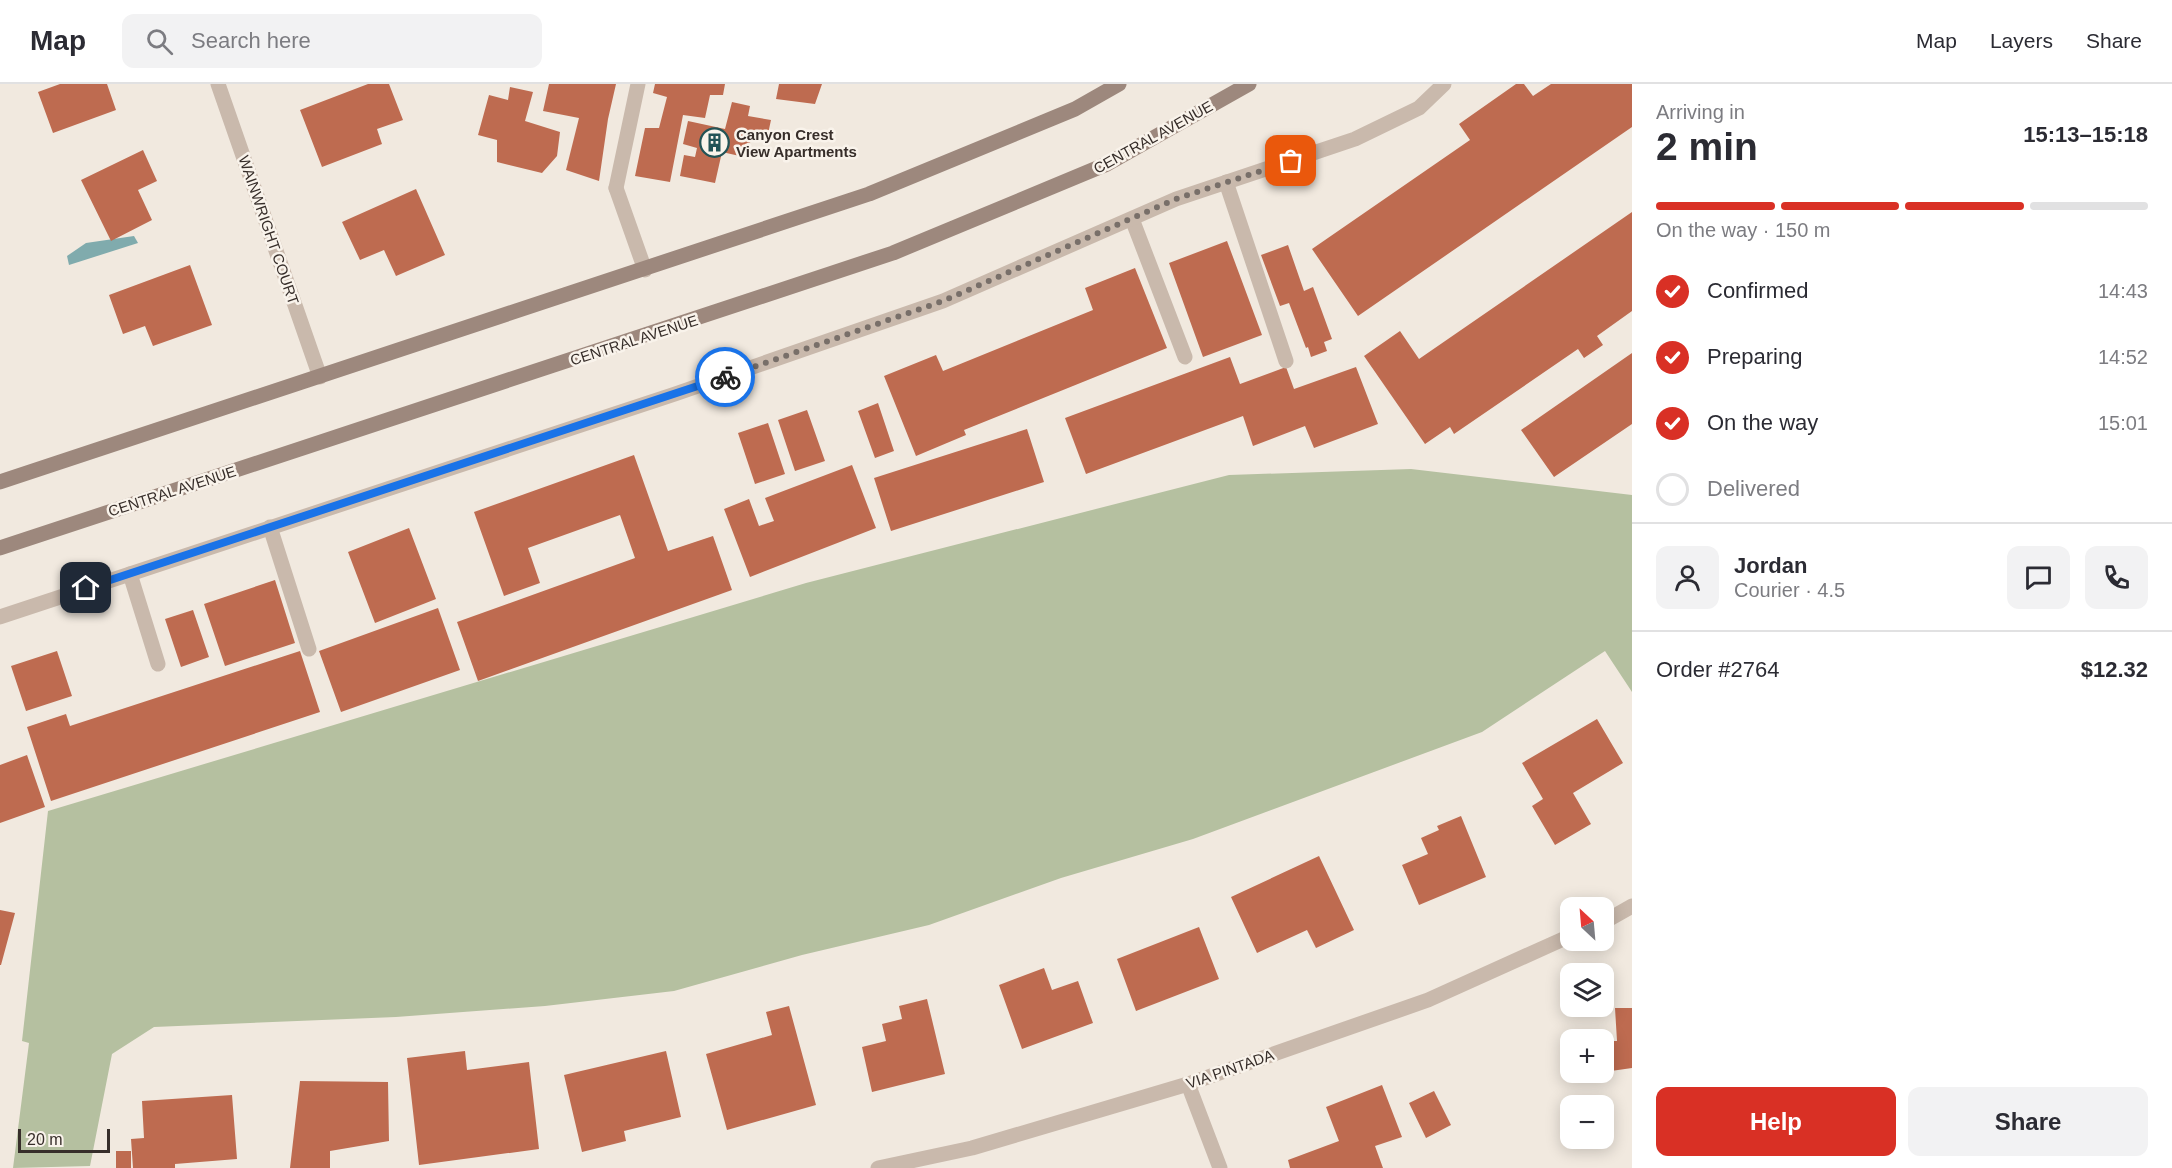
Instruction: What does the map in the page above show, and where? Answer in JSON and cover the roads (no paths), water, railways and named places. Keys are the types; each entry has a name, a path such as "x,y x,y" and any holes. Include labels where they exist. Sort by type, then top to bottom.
{"main road":[{"path":"0,482 869,194 1075,109 1119,84"},
{"name":"CENTRAL AVENUE","path":"0,548 893,253 1107,164 1249,84"}],"street":[{"name":"WAINWRIGHT COURT","path":"218,84 320,377"},
{"path":"638,84 616,188 645,270"},
{"path":"0,617 675,394 943,301 1176,199 1355,140 1419,108 1444,84"},
{"path":"1226,182 1286,361"},
{"path":"1132,219 1185,357"},
{"path":"270,527 309,649"},
{"path":"130,574 158,664"},
{"path":"1614,916 1632,906"},
{"name":"VIA PINTADA","path":"878,1168 972,1148 1188,1084 1428,1000 1560,941"},
{"path":"1188,1084 1220,1168"}],"water":[{"path":"134,236 138,243 69,265 67,256 86,243"}],"place":[{"name":"Canyon Crest View Apartments","path":"715,143"}]}
